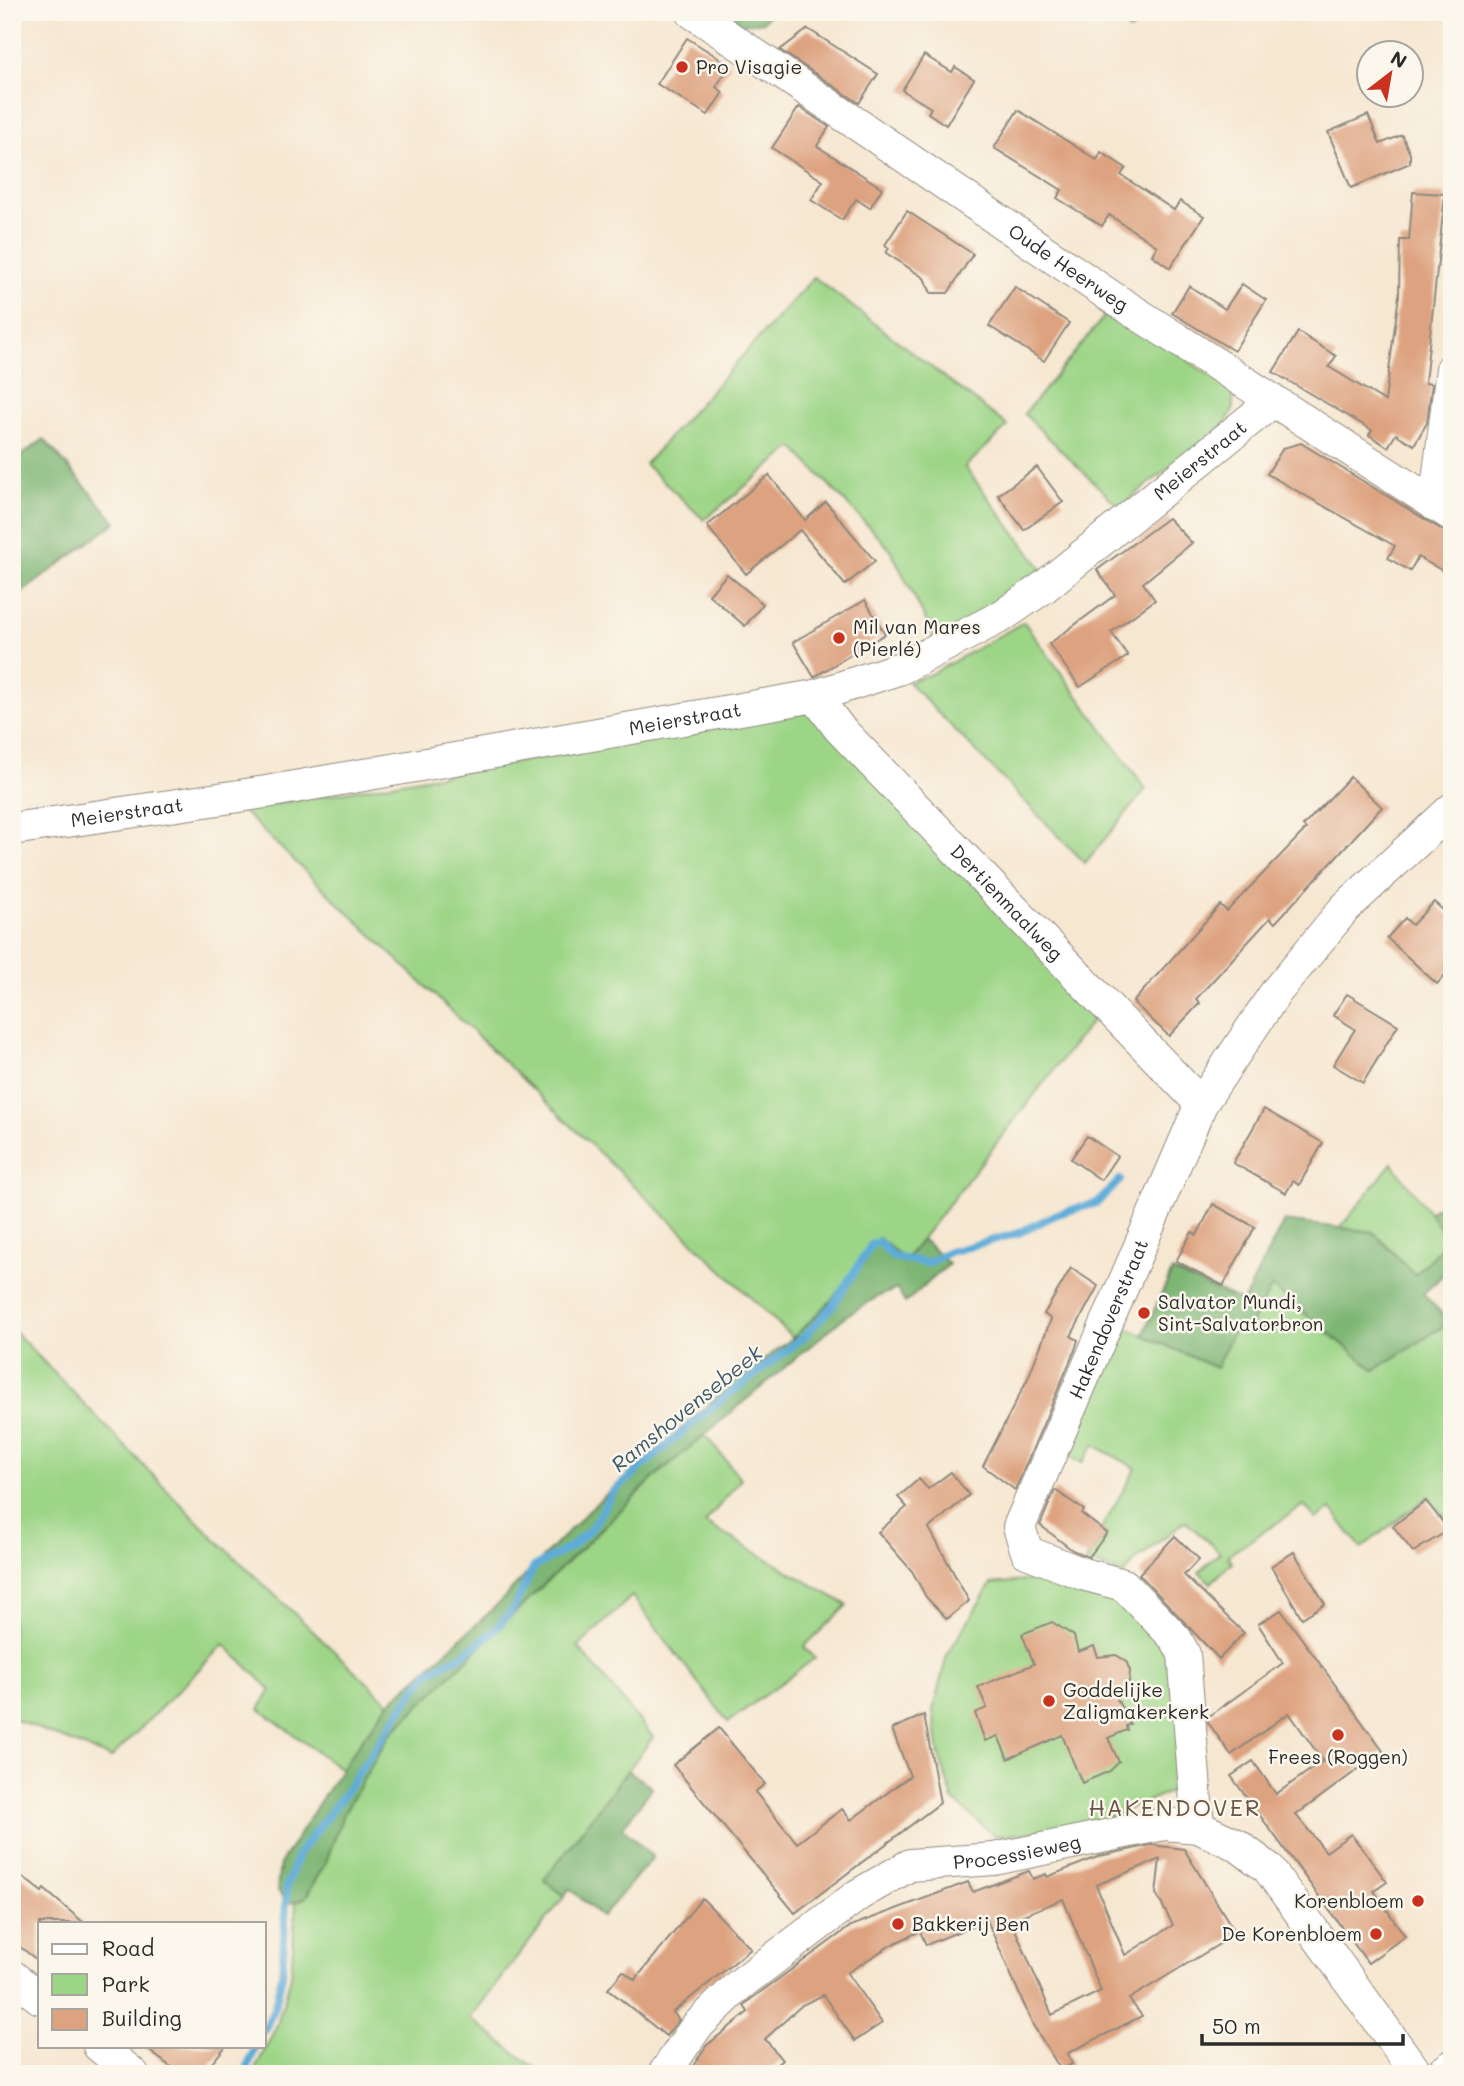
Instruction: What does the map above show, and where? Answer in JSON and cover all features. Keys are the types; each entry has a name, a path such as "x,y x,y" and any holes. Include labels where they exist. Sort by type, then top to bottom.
{"street":[{"name":"Oude Heerweg","path":"692,12 1113,298 1443,510"},
{"path":"1443,510 1452,369"},
{"name":"Meierstraat","path":"12,828 265,792 815,696 901,668 1002,616 1044,587 1273,401"},
{"name":"Dertienmaalweg","path":"815,696 839,727 1201,1104"},
{"name":"Hakendoverstraat","path":"1198,1827 1184,1654 1176,1639 1124,1585 1083,1574 1027,1552 1019,1527 1201,1104 1276,992 1345,908 1452,809"},
{"name":"Processieweg","path":"664,2074 696,2027 739,1985 858,1895 911,1865 994,1859 1131,1828 1164,1824 1198,1827 1237,1846 1268,1868 1417,2074"},
{"path":"12,1976 38,1996"},
{"path":"101,2048 133,2074"},
{"path":"1441,2074 1452,2066"}],"green space":[{"path":"723,12 770,12 763,22 741,24"},
{"path":"1118,12 1159,12 1129,31"},
{"path":"814,277 1008,426 965,467 1045,573 936,640 890,549 793,447 704,520 645,464"},
{"path":"1112,307 1233,392 1233,410 1225,424 1119,507 1024,414"},
{"path":"44,439 116,522 12,600 12,462"},
{"path":"1024,622 1146,789 1085,863 908,682 931,674"},
{"path":"812,711 1099,1012 905,1260 879,1239 829,1303 793,1338 241,810"},
{"path":"1392,1163 1449,1239 1415,1275 1373,1232 1340,1228"},
{"path":"1452,1194 1452,1266 1423,1294 1450,1322 1375,1370 1272,1287 1245,1334 1234,1329 1216,1368 1143,1335 1172,1271 1243,1302 1284,1221 1373,1232 1415,1275 1449,1239 1429,1213"},
{"path":"879,1238 905,1260 922,1239 949,1264 905,1303 897,1289 847,1315 659,1473 389,1735 343,1815 326,1862 305,1898 288,1904 277,1889 280,1864 341,1769 389,1703 491,1611 590,1509 735,1381 793,1338 829,1303"},
{"path":"1272,1287 1375,1370 1450,1322 1452,1324 1452,1526 1428,1497 1361,1548 1331,1509 1316,1519 1304,1505 1227,1556 1232,1562 1211,1583 1199,1572 1220,1552 1185,1521 1136,1560 1124,1575 1086,1561 1107,1534 1101,1529 1136,1468 1094,1445 1082,1463 1064,1453 1123,1326 1216,1368 1234,1329 1245,1333"},
{"path":"12,1329 203,1527 389,1703 341,1769 259,1709 271,1690 224,1644 111,1758 12,1718"},
{"path":"705,1435 741,1479 705,1523 847,1605 804,1647 815,1658 728,1722 632,1596 578,1647 653,1737 544,1880 565,1896 470,2018 543,2074 253,2074 277,2025 291,1976 296,1902 305,1898 326,1862 343,1815 389,1735 659,1473"},
{"path":"1046,1579 1122,1598 1168,1648 1180,1717 1178,1788 1110,1817 1048,1831 995,1836 953,1800 939,1755 933,1710 947,1655 991,1584"},
{"path":"628,1770 652,1788 622,1828 653,1857 602,1917 569,1888 565,1896 544,1880"}],"building":[{"path":"808,29 878,74 859,103 780,50"},
{"path":"687,38 730,65 716,87 723,92 708,115 657,84"},
{"path":"924,55 952,72 955,67 974,79 946,125 928,113 931,108 902,90"},
{"path":"799,107 829,127 817,146 882,188 870,208 856,199 842,220 811,200 823,181 772,148"},
{"path":"1018,110 1097,160 1101,152 1126,168 1121,175 1174,210 1180,201 1204,216 1170,268 1152,255 1157,246 1109,215 1102,226 1057,198 1062,190 994,148"},
{"path":"1368,115 1380,144 1402,135 1410,154 1410,163 1351,188 1328,132"},
{"path":"1413,192 1445,194 1425,383 1432,384 1427,423 1414,445 1396,434 1388,447 1369,435 1372,430 1273,372 1298,332 1336,356 1329,367 1385,401 1399,295 1400,240 1409,240"},
{"path":"907,211 973,254 948,293 931,293 924,278 886,253 889,248 885,245"},
{"path":"1242,284 1266,300 1234,351 1172,313 1189,286 1225,309"},
{"path":"1015,287 1069,323 1044,361 989,326"},
{"path":"1301,443 1452,536 1452,576 1418,557 1410,571 1388,558 1395,546 1267,474 1283,448"},
{"path":"1037,467 1063,502 1024,530 998,495"},
{"path":"769,475 805,520 826,502 875,561 845,585 800,530 746,574 707,526"},
{"path":"1168,518 1192,543 1143,583 1155,600 1111,632 1128,656 1080,687 1049,644 1115,595 1097,570"},
{"path":"727,574 763,604 745,626 709,595"},
{"name":"Mil van Mares (Pierlé)","path":"865,600 885,634 814,677 793,642"},
{"path":"1350,777 1382,807 1275,923 1270,918 1196,999 1200,1003 1169,1036 1133,1002 1220,905 1227,911 1306,829 1303,826"},
{"path":"1434,902 1452,918 1452,967 1437,984 1387,938 1405,918 1412,925"},
{"path":"1347,994 1398,1025 1363,1083 1333,1065 1355,1029 1333,1015"},
{"path":"1264,1109 1323,1143 1299,1185 1293,1181 1286,1193 1233,1163"},
{"path":"1087,1136 1117,1156 1101,1180 1071,1159"},
{"path":"1213,1204 1255,1227 1223,1286 1176,1261 1192,1232 1197,1235"},
{"path":"1071,1268 1098,1286 1071,1336 1078,1340 1075,1350 1015,1490 983,1466 1028,1378 1051,1319 1044,1314"},
{"path":"951,1472 969,1495 929,1528 969,1601 947,1619 926,1597 912,1571 878,1532 907,1507 898,1497 919,1479 928,1489"},
{"path":"1055,1490 1084,1510 1082,1514 1107,1533 1089,1557 1072,1550 1040,1525"},
{"path":"1426,1501 1449,1530 1413,1552 1393,1526"},
{"path":"1175,1536 1199,1559 1184,1575 1244,1633 1219,1659 1139,1574"},
{"path":"1294,1552 1325,1604 1302,1618 1271,1566"},
{"path":"1281,1610 1383,1751 1296,1815 1326,1852 1351,1834 1387,1882 1374,1891 1405,1936 1368,1963 1231,1776 1253,1761 1276,1794 1323,1761 1289,1713 1231,1755 1208,1722 1208,1717 1283,1663 1258,1624"},
{"name":"Goddelijke Zaligmakerkerk","path":"1052,1622 1074,1636 1078,1652 1094,1646 1098,1657 1116,1655 1126,1661 1130,1671 1129,1682 1115,1695 1130,1724 1126,1726 1127,1730 1108,1738 1119,1762 1110,1771 1082,1783 1062,1735 1008,1759 998,1736 985,1741 975,1713 987,1708 978,1687 1034,1664 1022,1634"},
{"path":"924,1715 940,1803 795,1913 673,1765 719,1728 765,1784 755,1792 797,1843 842,1809 851,1820 910,1776 892,1729"},
{"path":"1151,1845 1184,1849 1236,1934 1129,1999 1142,2016 1068,2053 1072,2064 1061,2070 1033,2025 987,1920 926,1945 920,1931 891,1945 847,1973 882,2023 855,2041 823,1995 802,2005 765,2039 782,2060 765,2074 688,2074 706,2046 748,2012 744,2006 751,1999 851,1926 968,1882 973,1892 1029,1871 1033,1879 1046,1874 1047,1877 1100,1856","holes":["1160,1859 1156,1894 1173,1925 1125,1955 1096,1885","1063,1899 1101,1991 1052,2015 1011,1920"]},
{"path":"12,1869 42,1892 44,1889 83,1922 38,1922 38,1960 12,1941"},
{"path":"702,1898 751,1949 673,2012 679,2020 666,2036 608,1989 623,1971 635,1980"},
{"path":"146,2048 224,2048 203,2074 180,2074"}],"waterway":[{"name":"Ramshovensebeek","path":"266,2026 274,2010 282,1975 287,1886 298,1854 342,1797 430,1671 464,1654 493,1632 513,1609 534,1567 569,1548 591,1529 613,1492 702,1415 804,1337 833,1305 872,1244 879,1242 893,1257 928,1263 949,1252 1019,1233 1057,1214 1097,1203 1120,1180"},
{"name":"Ramshovensebeek","path":"245,2074 255,2048"}],"place":[{"name":"Pro Visagie","path":"682,67"},
{"name":"Mil van Mares (Pierlé)","path":"839,638"},
{"name":"Salvator Mundi, Sint-Salvatorbron","path":"1144,1313"},
{"name":"Goddelijke Zaligmakerkerk","path":"1049,1701"},
{"name":"Frees (Roggen)","path":"1338,1735"},
{"name":"Korenbloem","path":"1418,1901"},
{"name":"Bakkerij Ben","path":"898,1924"},
{"name":"De Korenbloem","path":"1376,1934"}],"district":[{"name":"HAKENDOVER","path":"1175,1808"}]}
